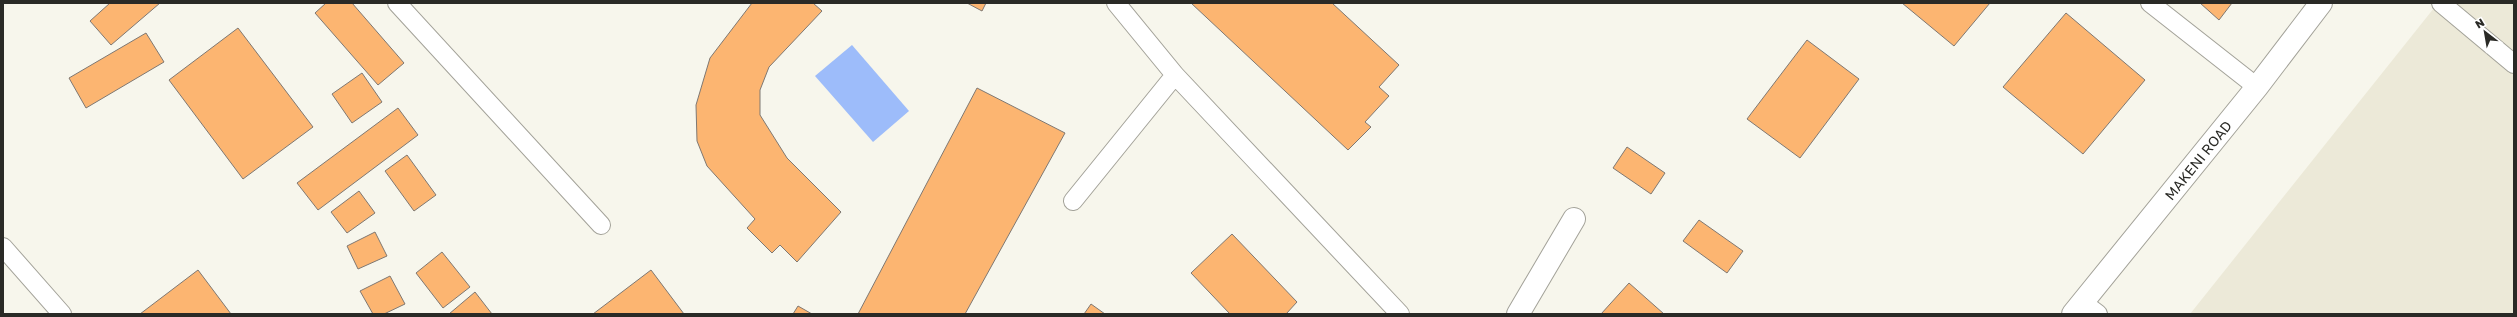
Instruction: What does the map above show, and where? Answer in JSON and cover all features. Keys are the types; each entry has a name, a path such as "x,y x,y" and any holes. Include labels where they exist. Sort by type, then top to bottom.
{"main road":[{"name":"MAKENI ROAD","path":"2084,310 2321,3"},
{"path":"1518,314 1574,219"}],"lane":[{"path":"398,3 601,225"},
{"path":"1116,3 1174,75 1400,314"},
{"path":"2150,3 2257,87"},
{"path":"2441,3 2514,64"},
{"path":"1073,201 1174,75"},
{"path":"3,247 62,314"}],"shaded area":[{"path":"2438,3 2514,3 2514,314 2190,314"}],"water":[{"path":"852,45 909,111 873,142 815,76"}],"building":[{"path":"110,3 160,3 111,45 90,21"},
{"path":"326,3 352,3 404,63 378,85 315,13"},
{"path":"752,3 813,3 822,11 769,67 760,90 760,115 787,158 841,212 797,262 780,245 772,253 747,228 755,219 707,166 697,141 696,105 710,58"},
{"path":"967,3 986,3 982,11"},
{"path":"1191,3 1332,3 1399,65 1379,87 1389,96 1365,122 1371,127 1348,150"},
{"path":"1902,3 1990,3 1954,46"},
{"path":"2200,3 2232,3 2219,20"},
{"path":"2066,13 2145,80 2083,154 2003,87"},
{"path":"238,28 313,127 243,179 169,80"},
{"path":"146,33 164,62 86,108 69,78"},
{"path":"1807,40 1859,79 1800,158 1747,119"},
{"path":"362,73 382,102 352,123 332,94"},
{"path":"977,88 1065,133 965,314 858,314"},
{"path":"398,108 418,135 318,210 297,183"},
{"path":"1627,147 1665,173 1651,194 1613,168"},
{"path":"407,155 436,195 414,211 385,171"},
{"path":"359,191 375,213 347,233 331,212"},
{"path":"1699,220 1743,251 1727,273 1683,241"},
{"path":"375,232 387,256 358,269 347,246"},
{"path":"1232,234 1297,302 1286,314 1230,314 1191,273"},
{"path":"442,252 470,287 443,308 416,273"},
{"path":"198,270 231,314 140,314"},
{"path":"651,270 684,314 593,314"},
{"path":"390,276 405,304 384,314 373,314 360,291"},
{"path":"1629,283 1664,314 1601,314"},
{"path":"475,292 492,314 449,314"},
{"path":"1091,304 1105,314 1084,314"},
{"path":"798,306 812,314 793,314"}]}
